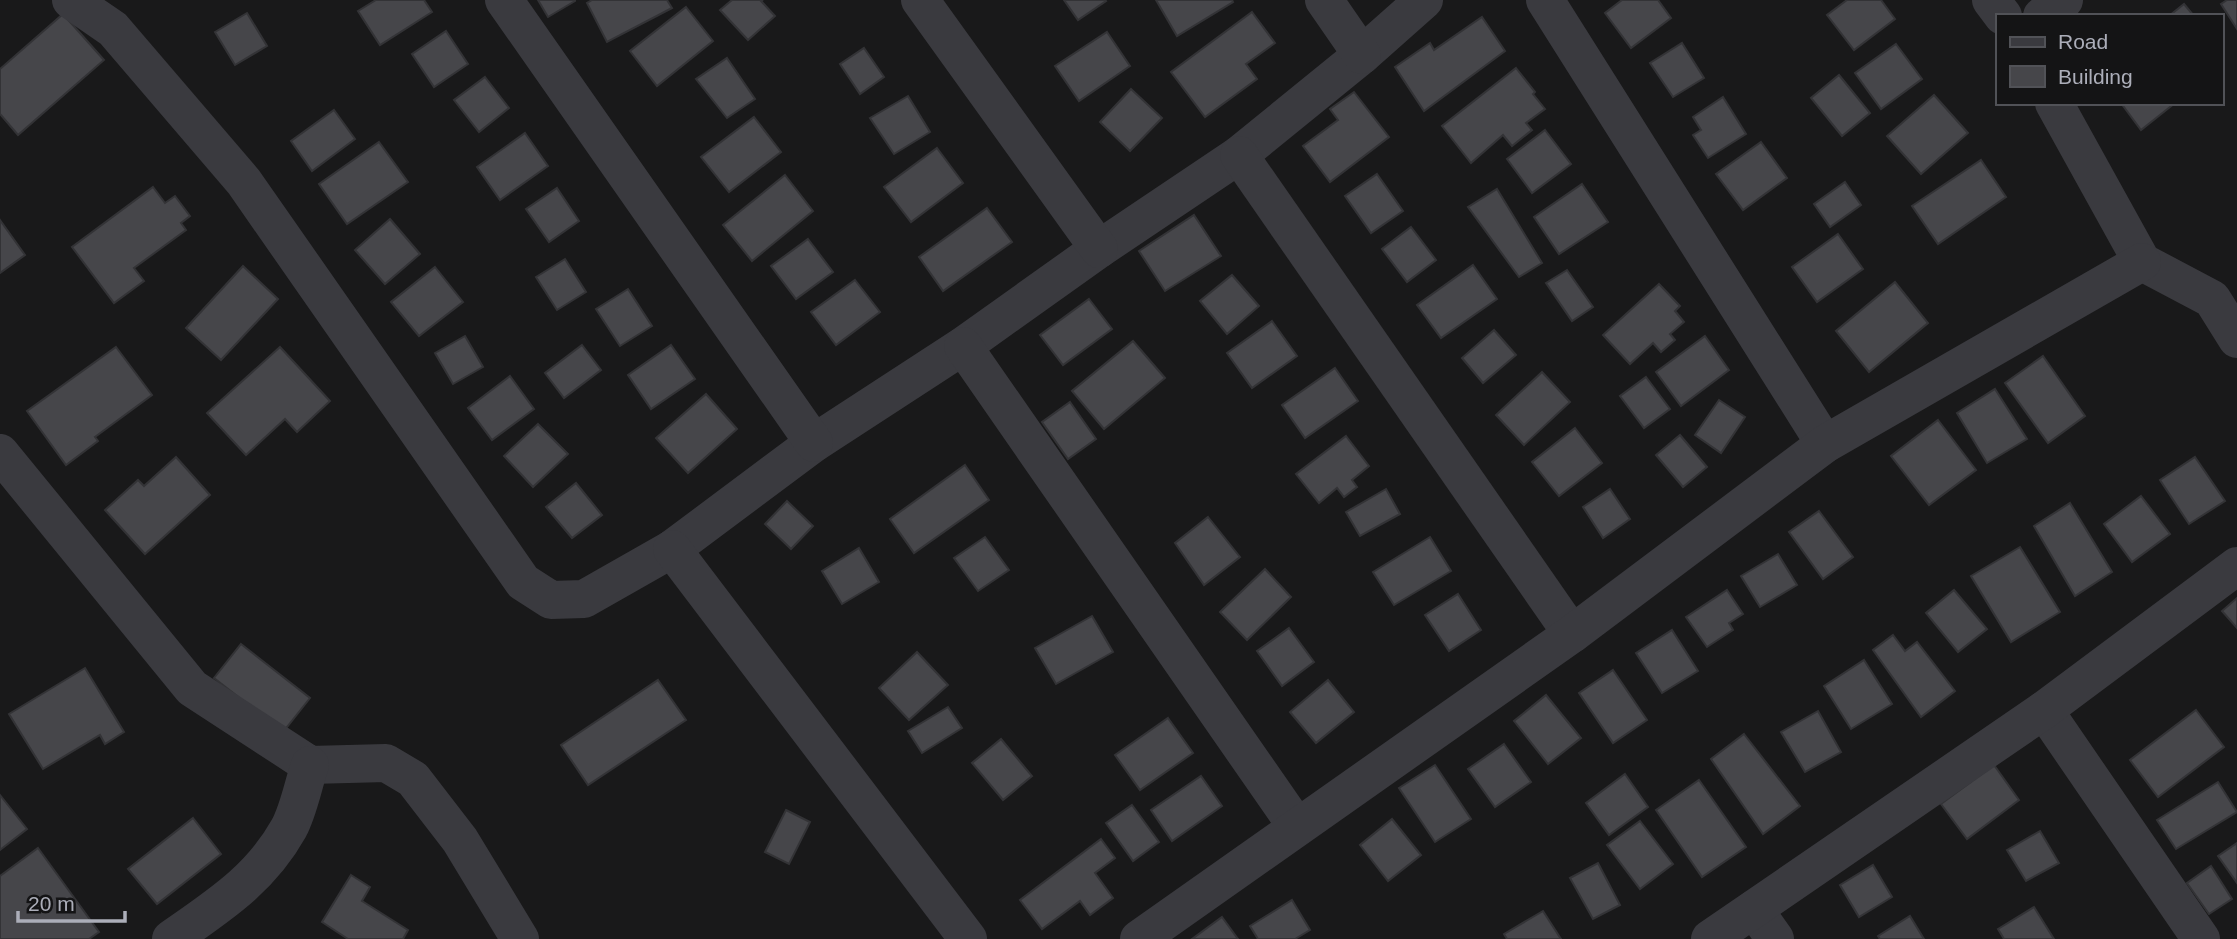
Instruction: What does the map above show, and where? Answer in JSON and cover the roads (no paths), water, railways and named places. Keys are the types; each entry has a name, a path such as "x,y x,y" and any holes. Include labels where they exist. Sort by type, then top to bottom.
{"street":[{"path":"71,0 113,29 244,182 523,582 551,600 584,599 671,549 814,443 963,346 1099,249 1239,155 1362,55 1424,0"},
{"path":"504,0 814,443"},
{"path":"920,0 1099,249"},
{"path":"1324,0 1362,55"},
{"path":"1545,0 1825,444"},
{"path":"2045,14 2064,0"},
{"path":"2055,105 2142,262 2224,292 2237,339"},
{"path":"1239,155 1572,634"},
{"path":"1139,939 1572,634 1825,444 2142,262"},
{"path":"963,346 1297,827"},
{"path":"0,453 192,688 310,765 386,763 412,779 460,840 520,939"},
{"path":"671,549 968,939"},
{"path":"1710,939 1765,924 2237,566"},
{"path":"2044,710 2201,939"},
{"path":"171,939 240,890 266,862 290,826 310,765"}]}
